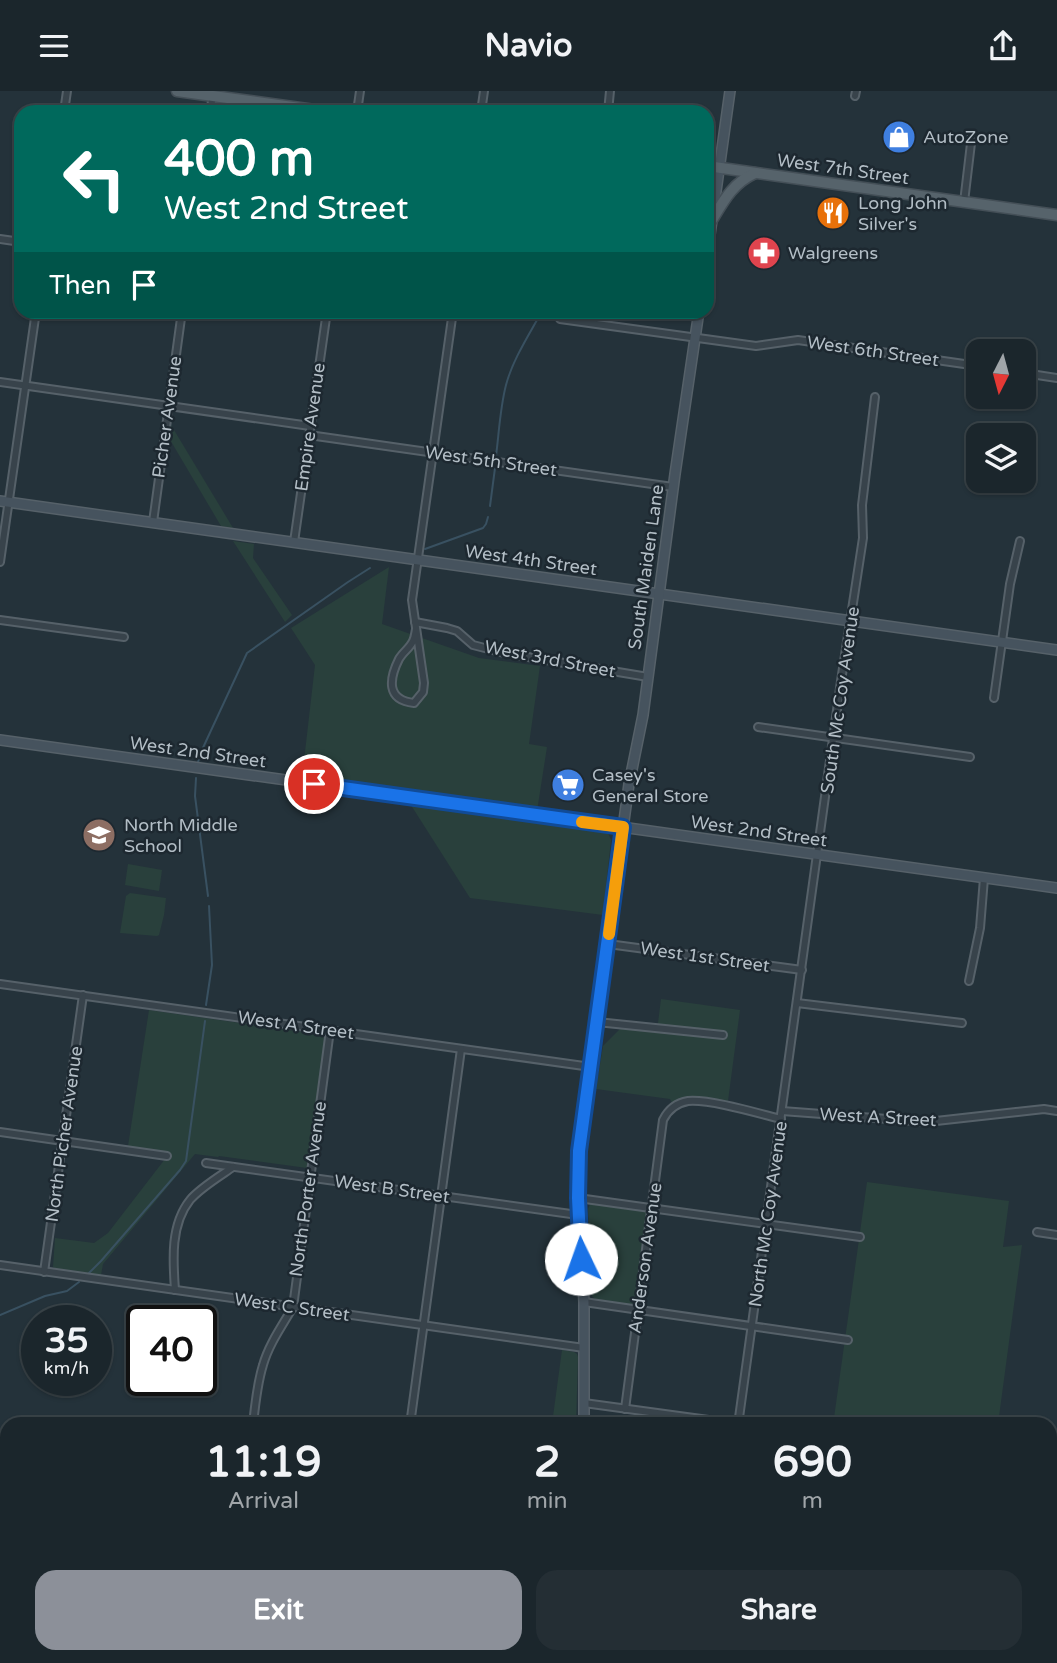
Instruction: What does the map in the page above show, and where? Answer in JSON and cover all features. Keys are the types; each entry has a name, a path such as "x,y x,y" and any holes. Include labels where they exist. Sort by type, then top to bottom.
{"main road":[{"path":"177,91 213,96 235,95 290,105"},
{"name":"West 7th Street","path":"714,167 1057,215"},
{"path":"714,217 736,184 755,173"}],"street":[{"path":"714,205 730,91"},
{"path":"211,105 213,96"},
{"path":"964,202 972,135"},
{"path":"0,562 4,501 35,319"},
{"name":"Picher Avenue","path":"153,522 181,319"},
{"name":"Empire Avenue","path":"293,542 326,319"},
{"path":"416,626 412,644 395,668 391,688 400,699 414,703 422,692 424,683 416,626 412,600 452,319"},
{"name":"West 6th Street","path":"560,319 756,347 804,341 966,364"},
{"name":"South Maiden Lane","path":"584,1417 584,1302 578,1215 579,1151 629,784 643,715 698,319"},
{"path":"1036,375 1057,378"},
{"path":"0,382 310,426"},
{"name":"South Mc Coy Avenue","path":"797,1003 863,538 862,505 875,397"},
{"name":"West 5th Street","path":"309,435 673,487"},
{"name":"West 4th Street","path":"4,501 1057,650"},
{"path":"994,698 1010,584 1020,541"},
{"path":"0,620 124,637"},
{"name":"West 3rd Street","path":"416,626 457,631 473,645 504,653 648,677"},
{"path":"758,727 970,757"},
{"name":"West 2nd Street","path":"0,740 1057,888"},
{"path":"969,981 980,928 984,878"},
{"name":"West 1st Street","path":"608,944 802,970"},
{"name":"West A Street","path":"0,983 591,1067"},
{"name":"North Picher Avenue","path":"44,1272 83,995"},
{"path":"797,1003 962,1023"},
{"name":"North Mc Coy Avenue","path":"739,1417 797,1003"},
{"path":"597,1022 723,1035"},
{"name":"North Porter Avenue","path":"254,1417 263,1364 270,1346 293,1307 330,1030"},
{"path":"411,1417 461,1049"},
{"name":"West A Street","path":"670,1108 693,1101 781,1115 926,1122 1044,1109 1057,1111"},
{"name":"Anderson Avenue","path":"625,1409 663,1121 670,1108"},
{"path":"0,1132 167,1156"},
{"name":"West B Street","path":"206,1163 578,1215"},
{"path":"175,1290 175,1240 186,1207 195,1195 233,1167"},
{"path":"578,1198 860,1237"},
{"path":"1037,1232 1057,1235"},
{"name":"West C Street","path":"0,1265 584,1348"},
{"path":"584,1302 848,1340"},
{"path":"583,1403 685,1417"}],"green space":[{"path":"171,425 233,528 221,526 169,438"},
{"path":"233,541 254,544 253,558 292,615 285,622"},
{"path":"389,567 382,624 479,658 540,666 529,744 547,747 537,811 302,778 315,665 291,628"},
{"path":"409,802 608,833 611,840 603,915 470,898"},
{"path":"128,864 162,870 159,891 125,885"},
{"path":"130,893 166,898 159,935 120,933 126,896"},
{"path":"661,999 740,1010 728,1101 684,1097 672,1103 670,1099 596,1089 603,1046 621,1028 657,1031"},
{"path":"149,1010 325,1036 307,1168 195,1154 103,1264 101,1275 55,1268 55,1238 94,1243 108,1233 168,1152 128,1146"},
{"path":"867,1182 1009,1201 1003,1247 1022,1245 999,1417 834,1417"},
{"path":"590,1204 647,1212 636,1305 595,1299 592,1296 588,1209"},
{"path":"562,1350 574,1352 578,1357 576,1417 553,1417"}],"waterway":[{"path":"496,456 502,403 509,375 538,319"},
{"path":"490,506 495,468"},
{"path":"425,549 483,528 488,517"},
{"path":"198,762 247,653 370,568"},
{"path":"196,778 195,796 208,896"},
{"path":"206,1005 212,965 209,906"},
{"path":"89,1273 186,1161 205,1021"},
{"path":"0,1315 45,1296 67,1291 79,1282"}],"slow traffic":[{"path":"582,822 623,827 609,934"}],"place":[{"name":"AutoZone","path":"899,137"},
{"name":"Long John Silver's","path":"833,213"},
{"name":"Walgreens","path":"764,253"},
{"name":"Casey's General Store","path":"568,785"},
{"name":"North Middle School","path":"99,835"}],"route":[{"path":"314,784 623,827 579,1151 581,1259"}]}
